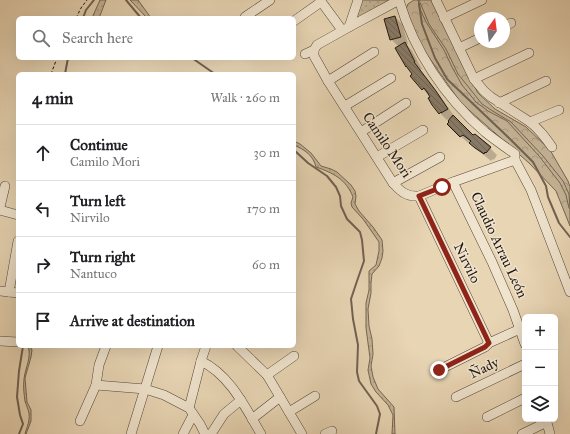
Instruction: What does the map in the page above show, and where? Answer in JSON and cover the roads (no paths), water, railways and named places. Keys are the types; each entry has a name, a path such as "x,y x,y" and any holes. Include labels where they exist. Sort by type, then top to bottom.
{"street":[{"path":"246,16 270,0"},
{"path":"346,28 358,0"},
{"path":"346,28 399,0 404,16 418,46 453,99 474,122 515,154 516,160 531,190 568,280 570,292"},
{"path":"436,0 474,79 498,103 530,122 541,132 552,147"},
{"path":"444,18 482,0"},
{"path":"296,20 323,2 346,28"},
{"name":"Camilo Mori","path":"346,28 317,45 309,52 314,56 328,81 393,183 406,195 413,197 419,196"},
{"path":"459,48 474,41"},
{"path":"328,81 374,52"},
{"path":"474,79 529,53"},
{"path":"344,106 391,78"},
{"path":"498,103 546,81"},
{"path":"361,132 406,103"},
{"path":"530,122 559,110"},
{"path":"377,157 423,130"},
{"path":"393,183 440,157"},
{"path":"419,196 453,182 516,160"},
{"name":"Claudio Arrau León","path":"453,182 495,269 522,334"},
{"path":"4,186 0,209 16,214"},
{"name":"Nirvilo","path":"419,196 489,343"},
{"path":"9,292 16,252"},
{"path":"439,370 520,328"},
{"path":"0,341 16,342"},
{"path":"80,421 96,385 99,365 105,348"},
{"path":"131,434 157,348"},
{"path":"183,434 191,412 201,362 205,348"},
{"path":"239,348 267,375 302,434"},
{"path":"267,375 294,356"},
{"path":"201,362 210,366 225,379 241,400 261,434"},
{"name":"Ñady","path":"456,397 522,365"},
{"path":"96,385 145,389 164,395 191,412 205,434"},
{"path":"289,412 315,396"},
{"path":"252,419 280,397"},
{"path":"211,434 224,414 241,400"},
{"path":"487,417 522,400"},
{"path":"522,434 543,422"},
{"path":"547,422 550,434"}],"waterway":[{"path":"84,16 86,10 94,0"},
{"path":"126,0 139,16"},
{"path":"419,4 422,24 435,58 447,79 533,162 546,186 548,197 559,223 570,237"},
{"path":"65,72 68,60"},
{"path":"195,60 212,72"},
{"path":"296,152 308,163 327,176 336,187 340,196 341,206 347,219 360,232 364,261 351,299 358,345 357,372 359,381 377,406 380,414 376,434"},
{"path":"19,434 23,424 17,397 23,348"}]}
